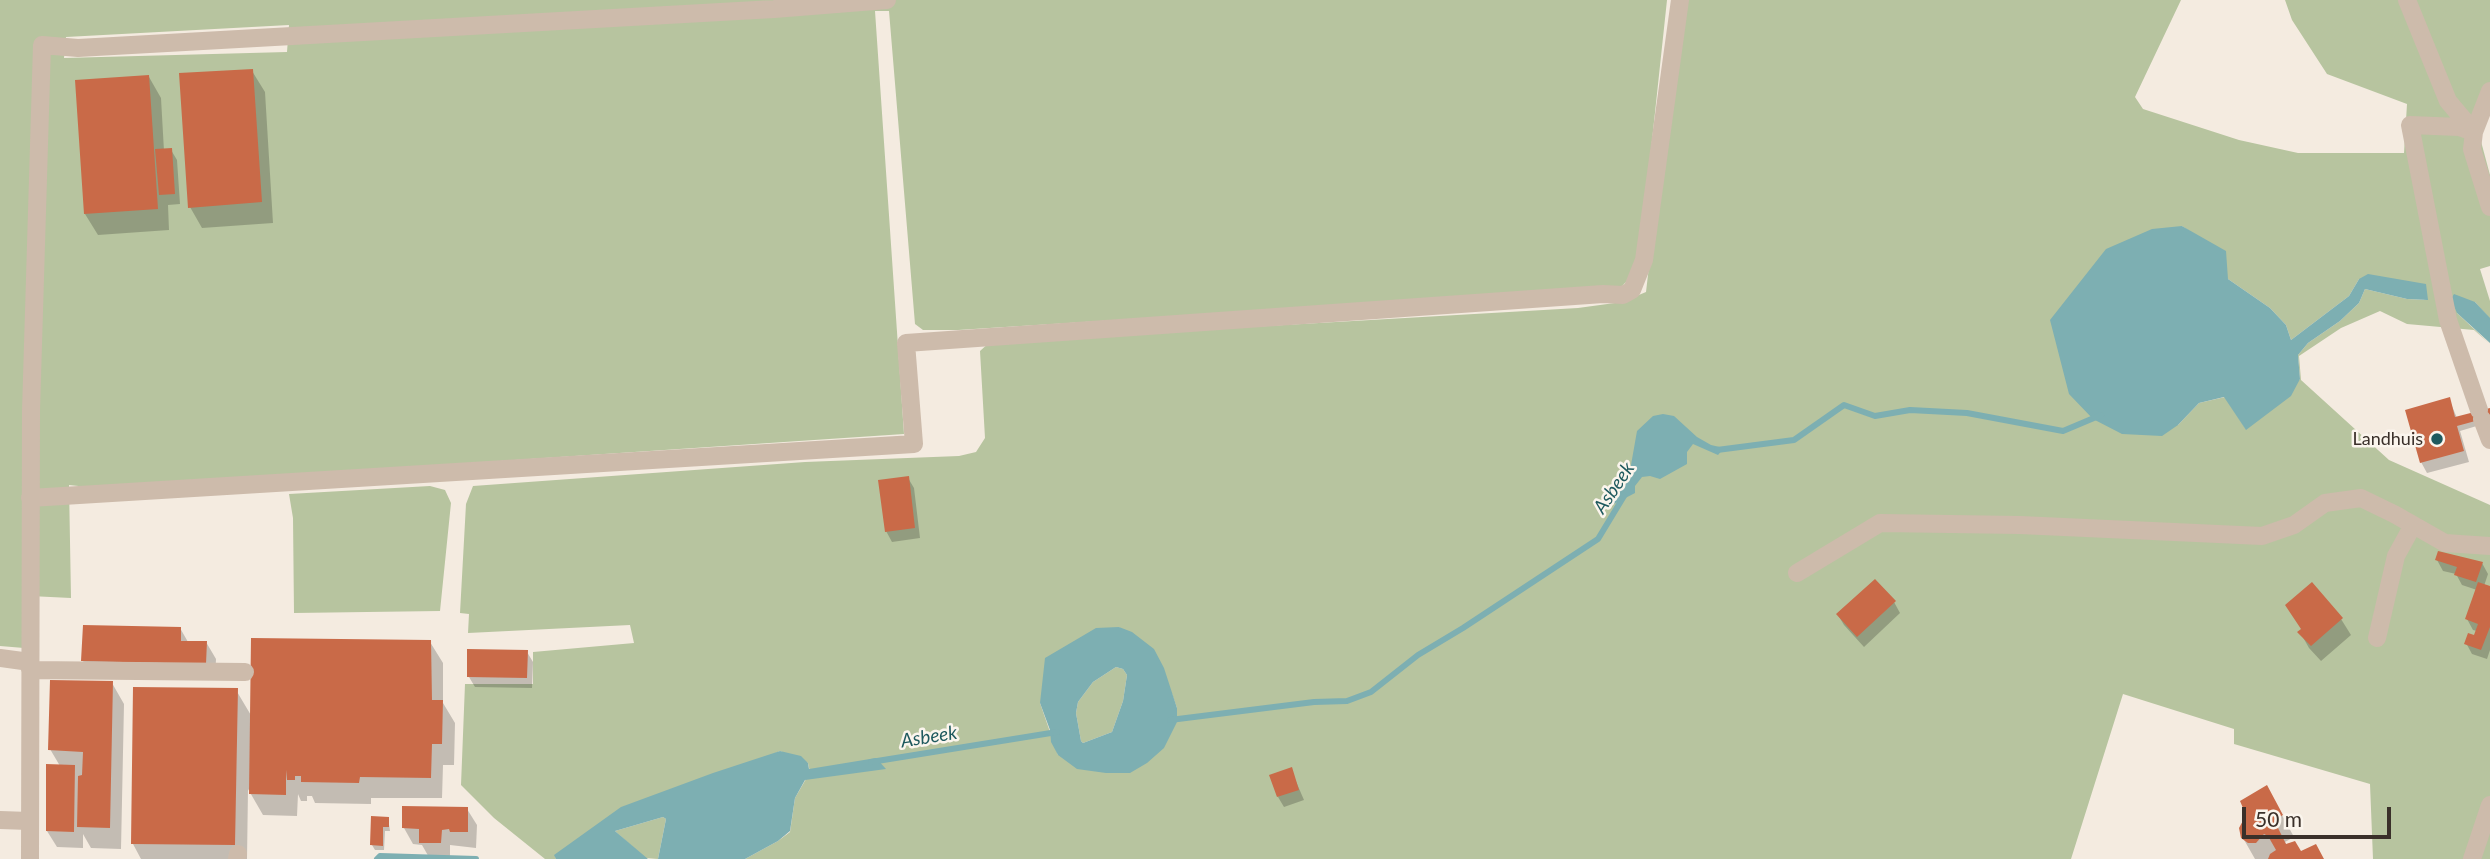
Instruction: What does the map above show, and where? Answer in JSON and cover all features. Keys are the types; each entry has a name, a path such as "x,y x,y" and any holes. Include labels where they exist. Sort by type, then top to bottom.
{"street":[{"path":"30,859 31,397 42,44 78,48 760,10 887,0"},
{"path":"30,498 914,444 906,343 1603,294 1623,295 1632,290 1644,260 1679,0"},
{"path":"2407,0 2448,101 2474,132"},
{"path":"2490,91 2474,132 2472,149 2490,207"},
{"path":"2474,132 2459,127 2410,125 2448,320 2486,428"},
{"path":"1797,573 1881,523 2020,525 2262,536 2294,526 2325,503 2361,498 2445,543 2490,546"},
{"path":"2378,638 2396,556 2413,525"},
{"path":"0,658 30,666 245,673"},
{"path":"2472,859 2490,805"},
{"path":"0,820 29,821"}],"green space":[{"path":"0,0 1667,0 1640,253 1629,279 1620,288 958,330 923,330 915,324 889,11 875,11 904,434 290,475 88,487 69,485 71,598 30,596 24,648 0,646","holes":["289,25 287,52 64,58 66,37"]},
{"path":"1680,0 2181,0 2135,97 2143,109 2239,140 2298,153 2404,153 2407,104 2327,74 2292,20 2285,0 2490,0 2490,111 2479,134 2490,175 2490,266 2480,269 2490,301 2490,319 2475,302 2457,313 2490,344 2474,330 2407,324 2380,311 2341,328 2299,356 2301,380 2389,460 2490,505 2490,859 2373,859 2370,784 2234,744 2234,729 2123,694 2071,859 745,859 790,832 795,798 810,772 808,763 780,751 555,855 556,859 545,859 494,818 461,785 465,684 533,684 533,652 634,643 630,625 468,633 469,614 460,613 466,504 473,486 805,462 959,456 976,452 985,438 980,351 990,342 1578,308 1622,302 1646,292","holes":["2182,226 2197,236 2228,279 2270,308 2286,325 2291,340 2349,296 2359,279 2427,300 2407,299 2365,289 2359,303 2340,321 2308,343 2298,355 2300,379 2246,429 2225,397 2199,403 2178,425 2093,419","1119,627 1172,694 1177,708 1177,722 1058,755 1040,703"]},
{"path":"430,486 445,490 451,503 440,611 294,613 293,518 289,494"},
{"path":"1116,667 1123,669 1127,675 1123,701 1112,732 1083,743 1076,713 1078,702 1093,682"},
{"path":"663,817 666,819 658,859 645,858 615,831"}],"water":[{"path":"2182,226 2226,251 2228,279 2270,308 2286,325 2291,340 2349,296 2359,279 2368,274 2426,284 2428,300 2407,299 2365,289 2359,303 2340,321 2308,343 2298,355 2300,379 2291,396 2246,430 2224,397 2199,403 2178,425 2162,436 2122,434 2093,419 2069,394 2050,320 2106,249 2152,229"},
{"path":"2454,294 2475,302 2490,318 2490,343 2457,313 2451,299"},
{"path":"1653,416 1674,416 1697,437 1711,445 1724,448 1718,455 1693,444 1687,452 1687,464 1660,479 1642,477 1635,486 1635,493 1612,505 1631,465 1637,431"},
{"path":"1119,627 1132,632 1154,649 1164,668 1177,708 1177,722 1164,748 1130,773 1077,769 1058,755 1051,742 1050,730 1040,703 1045,658 1096,628","holes":["1116,667 1123,669 1127,675 1123,701 1112,732 1083,743 1076,713 1078,702 1093,682"]},
{"path":"780,751 801,756 808,763 809,769 876,758 886,769 805,780 795,798 790,831 778,841 745,859 658,859 666,819 663,817 615,831 648,859 556,859 554,855 621,807"}],"building":[{"path":"253,69 262,202 188,208 179,73"},
{"path":"149,75 158,209 84,214 75,80"},
{"path":"172,148 175,194 159,195 155,149"},
{"name":"Landhuis","path":"2450,397 2455,417 2490,408 2490,417 2457,426 2464,451 2420,463 2405,410"},
{"path":"909,476 915,528 885,532 878,480"},
{"path":"2438,551 2483,562 2476,582 2454,575 2457,567 2435,560"},
{"path":"1875,579 1896,601 1857,637 1836,614"},
{"path":"2312,582 2343,618 2311,646 2297,632 2301,629 2285,605"},
{"path":"2478,582 2490,586 2490,627 2481,650 2464,644 2468,633 2474,635 2478,624 2465,619"},
{"path":"83,625 181,627 181,641 207,641 206,664 81,661"},
{"path":"251,638 431,640 432,700 443,700 442,744 432,744 431,778 360,777 359,783 301,782 301,776 295,776 295,780 287,780 286,770 286,795 249,794"},
{"path":"467,649 528,650 527,678 467,677"},
{"path":"50,680 113,681 110,828 77,827 78,776 82,775 83,752 48,750"},
{"path":"133,687 238,688 235,845 131,844"},
{"path":"46,764 75,765 74,832 46,831"},
{"path":"1292,767 1299,790 1277,797 1269,775"},
{"path":"2267,785 2283,815 2274,820 2286,844 2295,841 2301,851 2316,844 2324,859 2268,859 2276,850 2268,836 2264,834 2256,843 2248,843 2241,838 2239,828 2246,815 2240,801"},
{"path":"402,806 468,807 468,832 442,830 441,843 419,843 419,829 402,828"},
{"path":"371,816 389,817 389,827 383,827 383,846 370,845"}],"waterway":[{"name":"Asbeek","path":"1717,450 1794,440 1844,405 1875,416 1910,410 1967,413 2063,431 2101,415"},
{"name":"Asbeek","path":"1170,720 1314,702 1347,701 1371,692 1418,655 1598,539 1624,496"},
{"name":"Asbeek","path":"871,762 1057,732"},
{"name":"Asbeek","path":"377,859 380,856 476,859"}],"place":[{"name":"Landhuis","path":"2437,439"}]}
